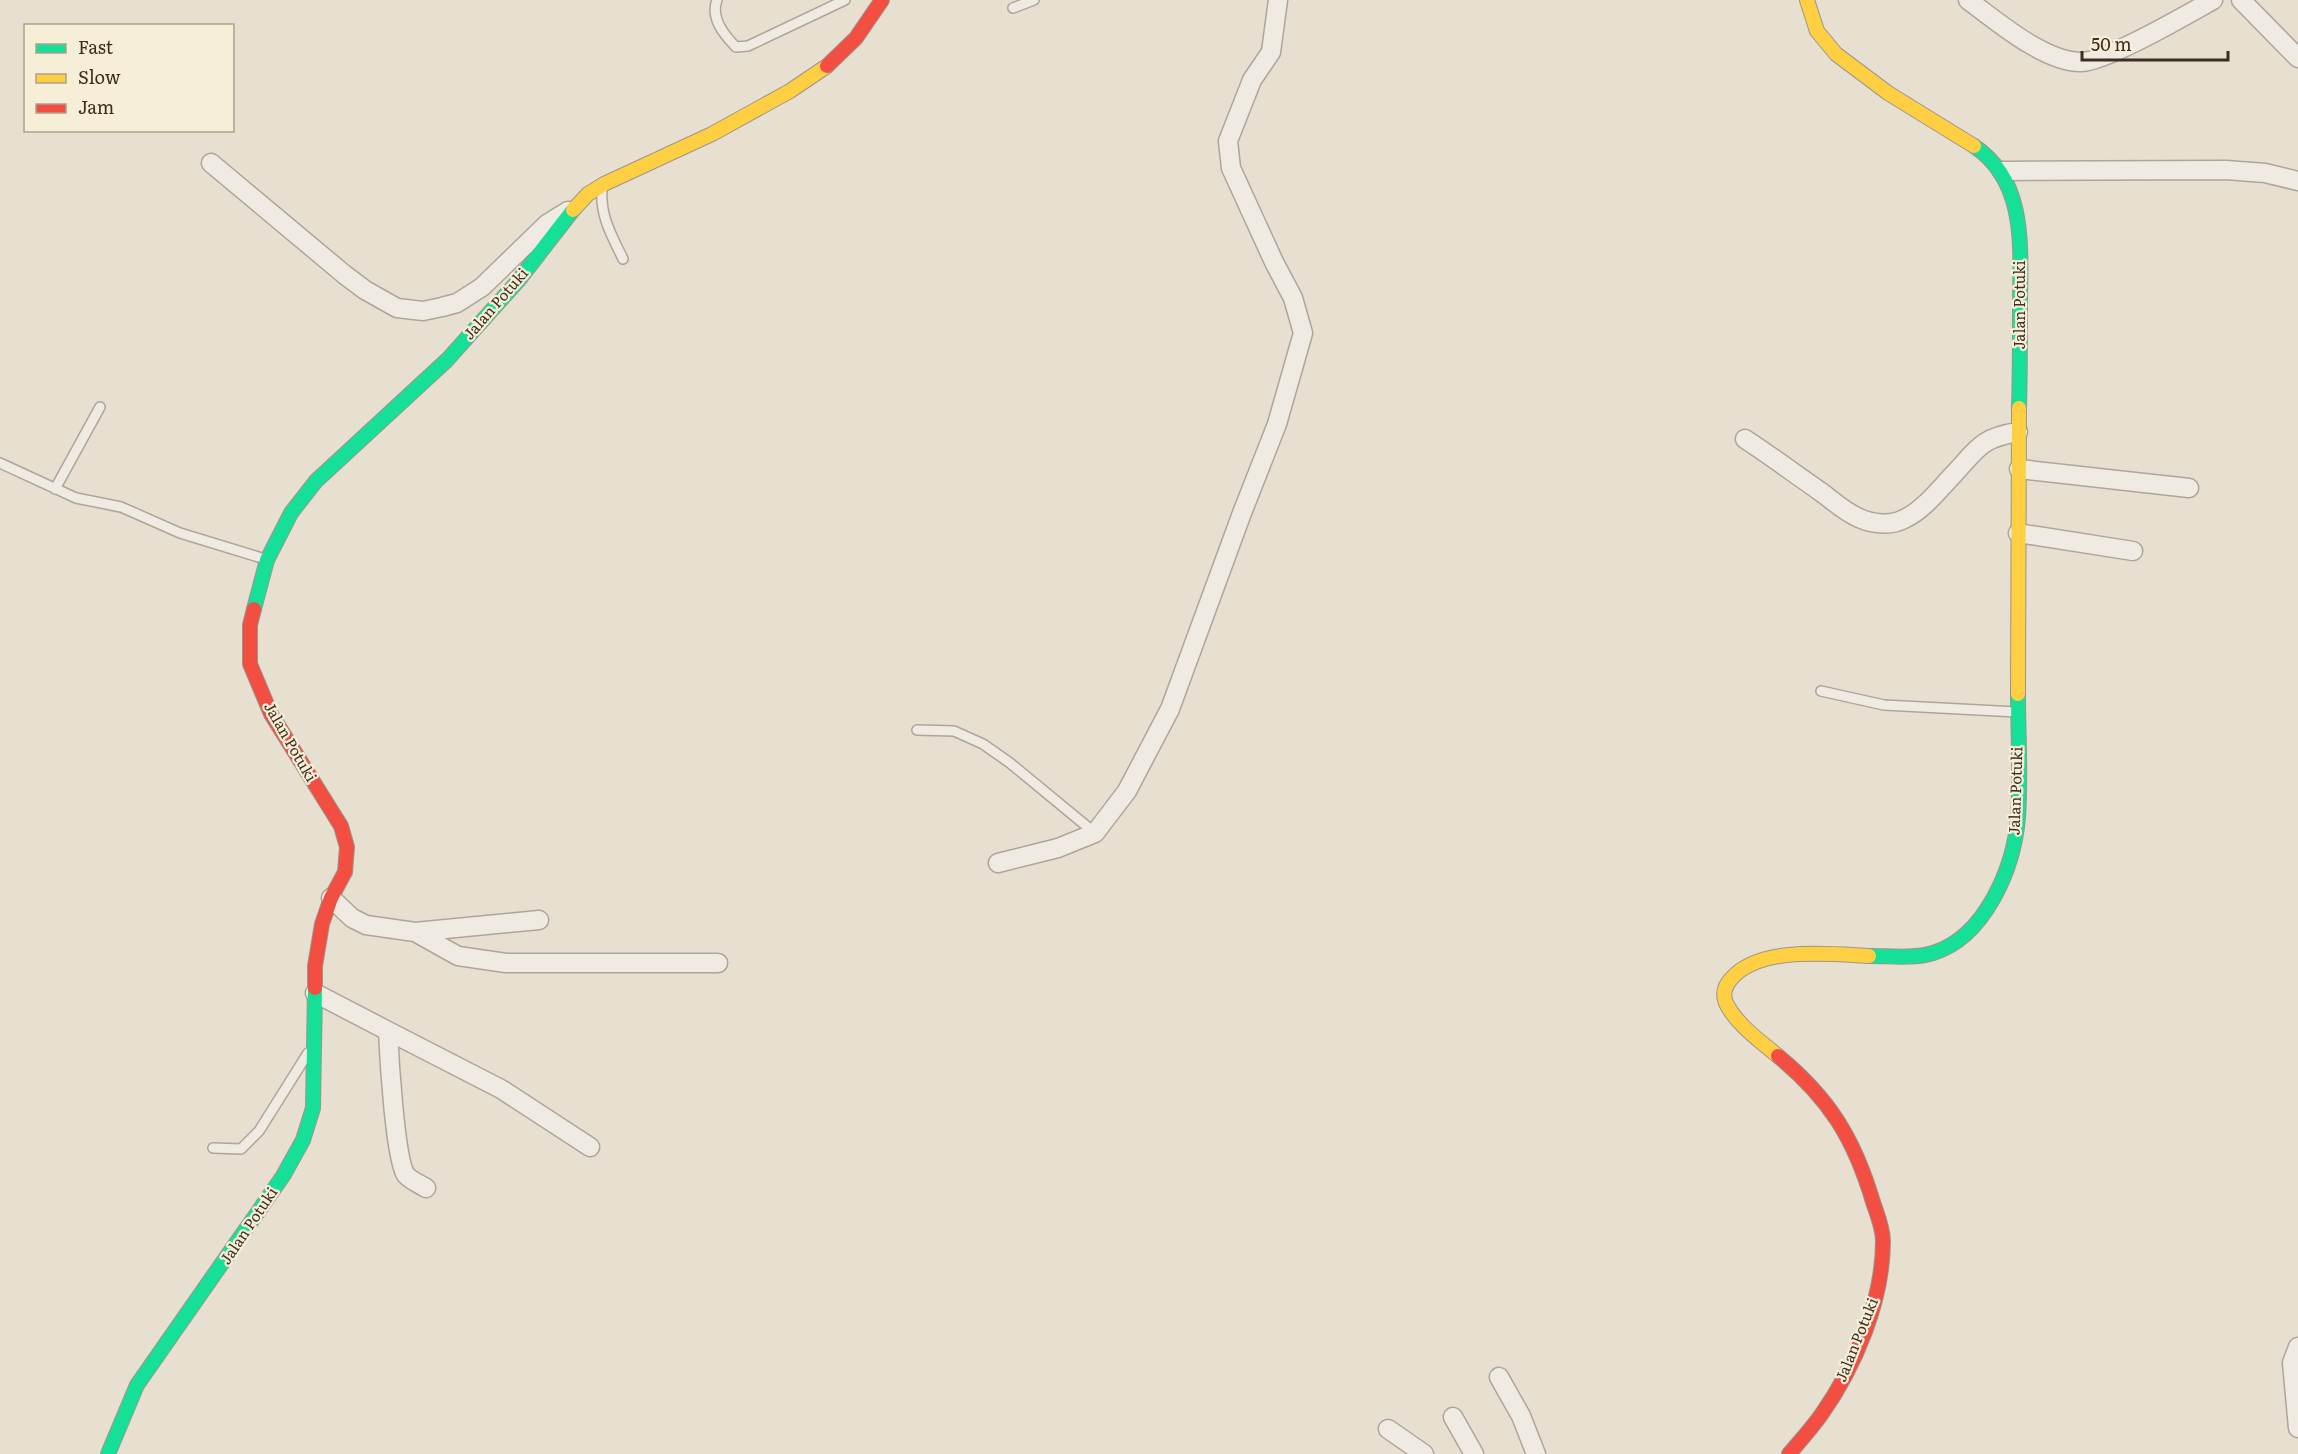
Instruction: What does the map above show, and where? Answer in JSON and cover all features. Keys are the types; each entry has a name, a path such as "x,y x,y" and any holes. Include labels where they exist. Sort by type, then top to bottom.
{"street":[{"name":"Jalan Potuki","path":"108,1454 138,1385 269,1196 303,1140 313,1108 315,966 322,924 331,898 345,872 347,848 341,826 271,714 250,664 249,625 267,560 291,513 316,481 447,360 518,281 567,219 572,208 602,184 692,144 804,84 846,51 873,18 882,0"},
{"path":"998,864 1058,848 1095,833 1127,791 1170,709 1277,424 1303,333 1293,298 1231,168 1228,141 1252,80 1271,52 1278,0"},
{"name":"Jalan Potuki","path":"1789,1454 1822,1413 1846,1370 1867,1321 1877,1290 1883,1236 1863,1174 1834,1113 1807,1080 1733,1012 1727,1005 1724,994 1725,986 1741,966 1754,961 1797,955 1915,956 1932,953 1948,946 1972,927 1984,913 1995,894 2013,848 2018,818 2019,236 2010,189 2002,171 1989,156 1965,139 1910,108 1840,58 1820,36 1809,14 1807,0"},
{"path":"1968,0 2050,55 2082,62 2117,50 2213,0"},
{"path":"2241,0 2298,58"},
{"path":"211,163 345,275 365,290 397,308 423,311 457,303 482,287 547,224 572,208"},
{"path":"2002,171 2226,170 2265,173 2298,181"},
{"path":"1745,439 1843,509 1870,522 1890,523 1903,520 1915,512 1941,488 1978,446 1991,438 2018,432"},
{"path":"2019,469 2189,488"},
{"path":"2018,533 2133,551"},
{"path":"331,898 352,918 366,925 416,932 539,920"},
{"path":"416,932 458,956 506,963 718,963"},
{"path":"315,993 501,1089 590,1147"},
{"path":"388,1031 389,1065 400,1154 406,1175 426,1188"},
{"path":"2298,1347 2292,1363 2298,1428"},
{"path":"1498,1377 1521,1416 1536,1454"},
{"path":"1453,1417 1474,1454"},
{"path":"1388,1429 1424,1454"}],"lane":[{"path":"717,0 715,17 726,38 736,47 748,46 845,0"},
{"path":"1013,8 1034,0"},
{"path":"602,184 600,205 604,221 622,259"},
{"path":"55,489 100,407"},
{"path":"0,463 76,498 121,507 180,533 267,560"},
{"path":"1821,691 1884,705 2017,712"},
{"path":"916,730 954,731 983,744 1010,762 1095,833"},
{"path":"213,1148 241,1149 253,1137 313,1047"}],"traffic: fast":[{"path":"1974,146 1991,161 2004,178 2017,219 2020,241 2019,408"},
{"path":"254,609 267,560 291,513 316,481 447,360 518,281 573,210"},
{"path":"1869,956 1917,956 1933,953 1951,945 1968,932 1994,898 2010,858 2018,817 2018,694"},
{"path":"108,1454 137,1385 283,1176 303,1140 313,1108 315,988"}],"traffic: slow":[{"path":"1807,0 1817,31 1836,54 1888,93 1974,146"},
{"path":"573,210 588,194 604,184 712,134 790,91 827,66"},
{"path":"2018,694 2019,408"},
{"path":"1778,1056 1749,1032 1730,1011 1724,993 1732,978 1744,968 1777,956 1796,954 1869,956"}],"traffic: jam":[{"path":"827,66 856,38 882,0"},
{"path":"254,609 250,625 250,664 271,714 341,826 347,847 345,872 331,898 322,924 315,966 315,988"},
{"path":"1778,1056 1812,1088 1848,1139 1866,1179 1880,1221 1883,1241 1878,1287 1856,1355 1821,1415 1789,1454"}]}
